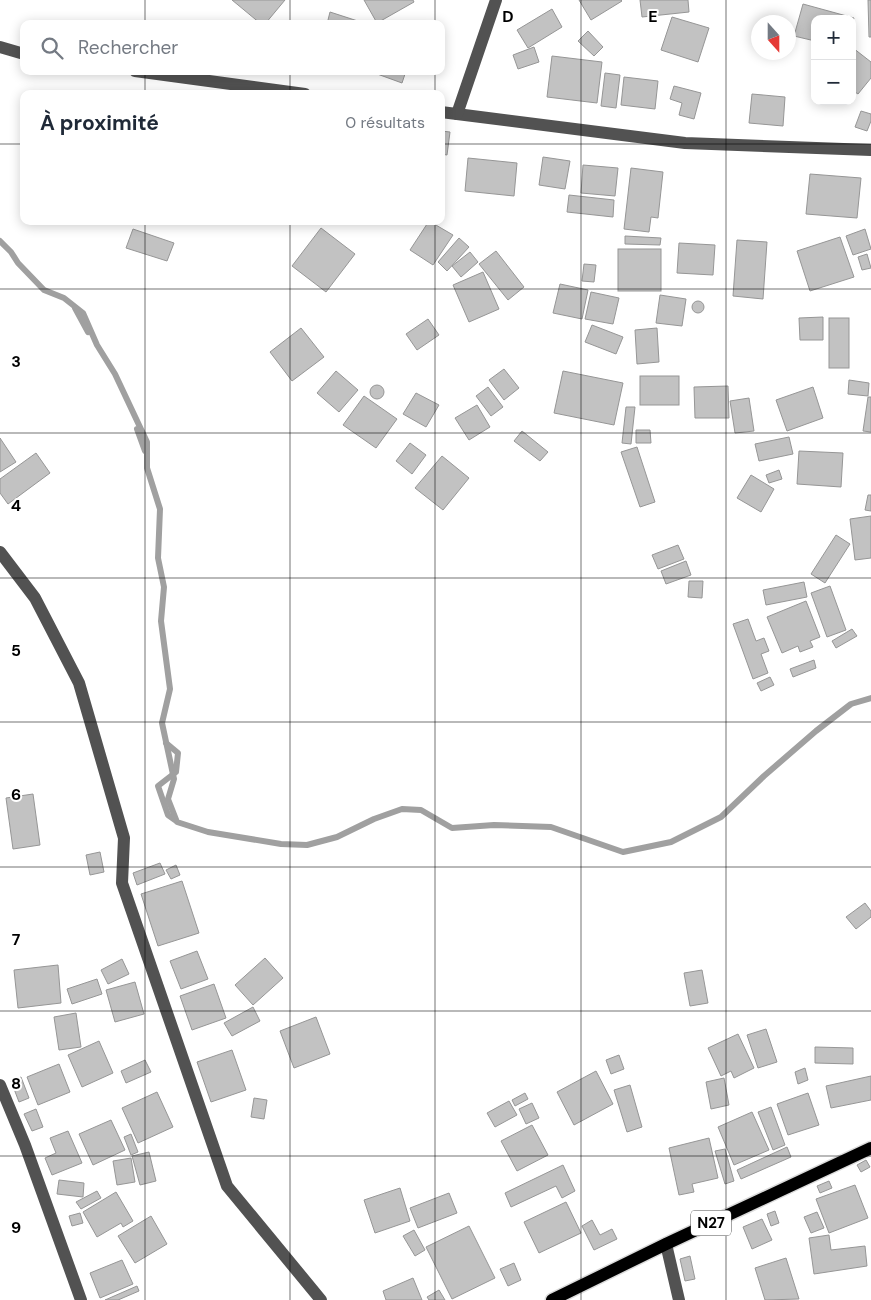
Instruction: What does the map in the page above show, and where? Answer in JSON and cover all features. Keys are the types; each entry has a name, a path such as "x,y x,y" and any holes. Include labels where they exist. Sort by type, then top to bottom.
{"main road":[{"name":"N27","path":"552,1300 666,1244 871,1148"}],"street":[{"path":"457,114 496,0"},
{"path":"0,47 20,53"},
{"path":"164,75 275,90"},
{"path":"445,112 685,143 871,150"},
{"path":"0,552 35,598 80,683 124,838 122,883 227,1186 321,1300"},
{"path":"0,1086 25,1145 81,1300"},
{"path":"666,1244 679,1300"}],"building":[{"path":"232,0 285,0 268,20 256,20"},
{"path":"364,0 413,0 414,2 382,20 375,20"},
{"path":"579,0 621,0 622,1 591,20"},
{"path":"640,0 688,0 689,12 642,17"},
{"path":"868,0 871,0 871,37 869,37"},
{"path":"803,4 843,15 811,15 811,40 796,36 796,29"},
{"path":"552,9 562,27 528,48 517,30"},
{"path":"330,12 355,20 328,20"},
{"path":"672,17 709,28 698,62 661,50"},
{"path":"588,31 603,47 594,56 578,41"},
{"path":"534,47 539,62 518,69 513,55"},
{"path":"856,50 871,62 871,78 858,94 856,93"},
{"path":"552,56 602,62 597,103 547,97"},
{"path":"605,73 620,75 616,108 601,106"},
{"path":"380,75 405,75 402,83"},
{"path":"624,77 658,81 655,109 621,105"},
{"path":"674,86 701,93 694,119 679,115 682,103 670,99"},
{"path":"752,94 785,97 783,126 749,123"},
{"path":"861,111 871,114 871,121 867,131 855,127"},
{"path":"445,131 450,132 447,155 445,155"},
{"path":"543,157 570,161 565,189 539,185"},
{"path":"468,158 517,163 514,196 465,191"},
{"path":"583,165 618,168 615,196 581,193"},
{"path":"631,168 663,172 658,218 651,217 649,232 624,229"},
{"path":"810,174 861,178 857,218 806,214"},
{"path":"569,195 614,200 613,217 567,212"},
{"path":"426,225 436,225 453,235 433,265 410,250"},
{"path":"321,228 355,254 326,292 292,266"},
{"path":"133,229 174,243 167,261 126,248"},
{"path":"865,229 871,249 853,255 846,236"},
{"path":"625,236 661,238 660,245 625,244"},
{"path":"840,237 854,277 810,291 797,251"},
{"path":"459,238 469,247 447,271 438,262"},
{"path":"737,240 767,242 763,299 733,296"},
{"path":"679,243 715,245 713,275 677,273"},
{"path":"618,249 661,249 661,291 618,291"},
{"path":"496,251 524,287 508,300 479,264"},
{"path":"470,252 478,262 461,277 452,266"},
{"path":"867,254 871,268 862,270 858,257"},
{"path":"584,264 596,265 594,282 582,281"},
{"path":"483,272 499,309 469,322 453,285"},
{"path":"560,284 588,290 582,319 553,313"},
{"path":"591,292 619,298 613,324 585,319"},
{"path":"660,295 686,299 682,326 656,323"},
{"path":"700,301 703,302 703,312 696,313 693,312 692,305 693,302"},
{"path":"823,317 823,340 800,340 799,318"},
{"path":"829,318 849,318 849,368 829,368"},
{"path":"428,319 439,335 417,350 406,334"},
{"path":"592,325 623,337 616,354 585,342"},
{"path":"301,328 324,357 292,381 270,352"},
{"path":"657,328 659,362 637,364 635,330"},
{"path":"504,369 519,388 504,400 489,380"},
{"path":"336,371 358,390 339,412 317,393"},
{"path":"563,371 623,383 614,425 554,413"},
{"path":"640,376 679,376 679,405 640,405"},
{"path":"849,380 869,383 868,396 848,394"},
{"path":"377,385 382,387 384,392 382,397 377,399 372,397 370,392 372,387"},
{"path":"728,386 729,418 695,418 694,387"},
{"path":"488,387 503,407 491,416 476,396"},
{"path":"813,387 823,418 787,431 776,400"},
{"path":"416,393 439,405 426,427 403,414"},
{"path":"364,396 397,419 376,448 343,425"},
{"path":"868,397 871,397 871,432 863,431"},
{"path":"749,398 754,431 735,433 730,401"},
{"path":"477,405 490,427 469,440 455,418"},
{"path":"626,407 635,407 631,444 622,443"},
{"path":"636,430 650,430 651,443 636,443"},
{"path":"522,431 548,452 540,461 514,441"},
{"path":"789,437 793,454 759,461 755,444"},
{"path":"0,438 16,462 0,472"},
{"path":"410,443 426,455 412,474 396,461"},
{"path":"637,447 655,502 640,507 621,452"},
{"path":"799,451 843,453 841,487 797,484"},
{"path":"36,453 50,473 8,504 0,493 0,479"},
{"path":"442,456 469,478 443,510 415,488"},
{"path":"779,470 782,479 769,483 766,475"},
{"path":"751,475 774,489 761,512 737,498"},
{"path":"868,495 871,495 871,511 865,510"},
{"path":"871,516 871,558 855,560 850,519"},
{"path":"836,535 850,544 825,583 811,574"},
{"path":"678,545 684,559 658,569 652,555"},
{"path":"686,561 691,575 666,584 661,571"},
{"path":"689,581 703,581 702,598 688,597"},
{"path":"804,582 807,597 766,605 763,590"},
{"path":"830,586 846,630 827,637 811,593"},
{"path":"806,601 820,637 810,641 813,647 800,652 798,646 782,653 767,617"},
{"path":"748,619 756,641 764,638 769,651 761,654 768,673 753,679 733,624"},
{"path":"852,629 857,636 836,648 832,641"},
{"path":"814,660 816,668 793,677 790,669"},
{"path":"770,677 774,685 761,691 757,683"},
{"path":"33,794 40,845 13,849 6,798"},
{"path":"100,852 104,872 90,875 86,855"},
{"path":"160,863 165,874 137,885 133,873"},
{"path":"176,865 180,875 171,879 166,870"},
{"path":"182,881 199,933 158,946 141,894"},
{"path":"865,903 871,911 871,917 856,929 846,917"},
{"path":"197,951 208,979 181,989 170,961"},
{"path":"265,958 283,978 253,1005 235,985"},
{"path":"122,959 129,974 108,984 101,970"},
{"path":"58,965 61,1003 18,1008 14,970"},
{"path":"702,970 708,1003 690,1006 684,973"},
{"path":"97,979 102,994 72,1004 67,989"},
{"path":"135,982 144,1014 115,1022 106,990"},
{"path":"214,984 226,1018 192,1030 180,996"},
{"path":"253,1007 260,1021 232,1036 224,1023"},
{"path":"76,1013 81,1047 59,1050 54,1017"},
{"path":"316,1017 330,1054 294,1068 280,1031"},
{"path":"766,1029 777,1062 758,1068 747,1035"},
{"path":"738,1034 754,1068 734,1078 731,1071 721,1076 708,1048"},
{"path":"99,1041 113,1073 82,1087 68,1055"},
{"path":"815,1047 853,1048 853,1064 815,1063"},
{"path":"232,1050 246,1090 211,1102 197,1062"},
{"path":"619,1055 624,1069 611,1074 606,1060"},
{"path":"145,1060 151,1072 126,1083 121,1071"},
{"path":"59,1064 70,1092 38,1105 27,1077"},
{"path":"805,1068 808,1080 798,1084 795,1072"},
{"path":"596,1071 613,1104 574,1125 557,1092"},
{"path":"871,1076 871,1100 831,1108 826,1086"},
{"path":"21,1077 29,1098 19,1102 11,1081"},
{"path":"724,1078 729,1105 711,1109 706,1082"},
{"path":"630,1085 642,1127 627,1132 614,1090"},
{"path":"157,1092 173,1127 138,1143 122,1108"},
{"path":"525,1093 528,1099 515,1106 512,1100"},
{"path":"808,1093 819,1125 788,1135 777,1104"},
{"path":"254,1098 267,1100 264,1119 251,1117"},
{"path":"509,1101 517,1115 495,1127 487,1113"},
{"path":"532,1103 539,1118 526,1124 519,1109"},
{"path":"771,1107 785,1145 773,1150 758,1112"},
{"path":"36,1109 43,1127 32,1131 24,1114"},
{"path":"752,1112 769,1150 734,1165 718,1127"},
{"path":"111,1120 125,1150 93,1165 79,1134"},
{"path":"532,1125 548,1155 517,1171 501,1141"},
{"path":"68,1131 82,1163 52,1175 45,1158 56,1153 50,1138"},
{"path":"131,1134 138,1152 131,1155 124,1137"},
{"path":"709,1138 718,1178 692,1184 694,1192 679,1195 669,1148"},
{"path":"787,1147 791,1157 741,1179 737,1170"},
{"path":"725,1149 734,1181 725,1184 715,1151"},
{"path":"149,1152 156,1181 140,1185 132,1156"},
{"path":"131,1158 135,1182 117,1185 113,1161"},
{"path":"866,1160 870,1167 861,1172 857,1165"},
{"path":"563,1165 575,1191 562,1198 556,1186 511,1207 505,1193"},
{"path":"59,1180 84,1183 83,1197 57,1194"},
{"path":"829,1181 832,1188 820,1193 817,1186"},
{"path":"855,1185 868,1218 829,1233 816,1199"},
{"path":"400,1188 410,1221 375,1233 364,1200"},
{"path":"97,1191 101,1198 81,1209 76,1202"},
{"path":"116,1192 133,1221 123,1227 121,1223 97,1237 83,1212"},
{"path":"449,1193 457,1213 418,1228 410,1208"},
{"path":"566,1202 581,1233 539,1253 524,1222"},
{"path":"775,1211 779,1223 771,1226 767,1214"},
{"path":"817,1212 824,1228 811,1233 804,1217"},
{"path":"80,1213 83,1223 72,1226 69,1216"},
{"path":"151,1216 167,1244 135,1263 118,1236"},
{"path":"762,1219 772,1240 752,1249 743,1227"},
{"path":"592,1220 600,1235 612,1229 617,1239 594,1250 582,1226"},
{"path":"469,1226 495,1278 452,1299 426,1247"},
{"path":"414,1230 425,1250 415,1256 403,1236"},
{"path":"829,1235 831,1250 865,1246 867,1266 814,1274 809,1238"},
{"path":"690,1256 695,1279 685,1281 680,1259"},
{"path":"786,1258 799,1299 765,1300 755,1268"},
{"path":"122,1260 133,1284 100,1298 90,1273"},
{"path":"514,1263 521,1280 508,1286 500,1269"},
{"path":"413,1278 422,1300 386,1300 383,1291"},
{"path":"137,1286 139,1291 118,1300 105,1300"},
{"path":"439,1290 445,1300 429,1300 427,1297"}],"waterway":[{"path":"0,241 44,290 64,298 83,313 97,345 115,374 147,442 147,468 160,509 158,558 164,587 161,621 170,689 162,723 174,779 168,799 177,822 208,832 281,844 307,845 337,837 374,819 402,809 421,810 452,828 494,825 551,827 623,852 671,842 721,817 764,776 816,731 851,704 871,698"},
{"path":"75,308 88,332"},
{"path":"137,429 145,451"},
{"path":"166,743 178,753 176,772 158,786 168,815 175,820"}]}
